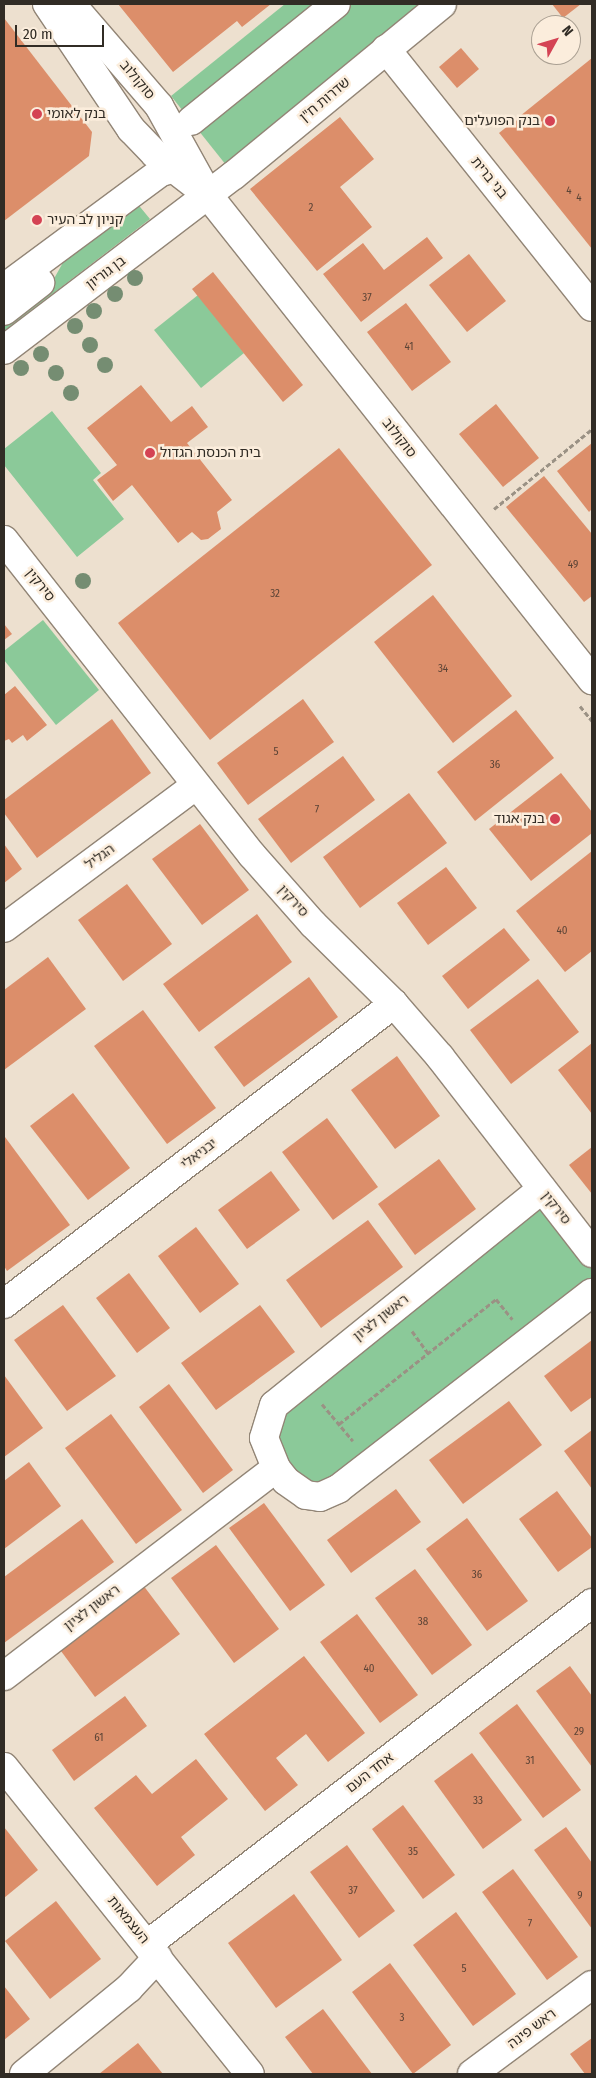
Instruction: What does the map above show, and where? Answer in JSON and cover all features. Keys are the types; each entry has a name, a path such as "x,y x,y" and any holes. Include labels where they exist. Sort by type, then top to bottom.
{"street":[{"name":"סוקולוב","path":"47,4 131,129 148,166 149,180"},
{"name":"סוקולוב","path":"71,4 159,106 183,165"},
{"path":"191,121 336,4"},
{"name":"שדרות ח\"ן","path":"208,194 442,4"},
{"name":"בני ברית","path":"386,48 592,307"},
{"name":"סוקולוב","path":"131,129 183,165 208,194 592,680"},
{"path":"4,288 52,255 149,180 183,165"},
{"name":"בן גוריון","path":"4,350 208,194"},
{"path":"4,269 54,231 104,214"},
{"path":"4,312 42,282 52,255"},
{"name":"סירקין","path":"4,540 136,706 195,786 313,924 394,1004 440,1056 592,1253"},
{"name":"הגליל","path":"4,928 195,786"},
{"name":"יבניאלי","path":"4,1304 394,1004"},
{"name":"ראשון לציון","path":"542,1189 274,1405 266,1425 264,1438 276,1468 295,1488 306,1495 320,1497 338,1489 592,1293"},
{"name":"ראשון לציון","path":"4,1676 276,1468"},
{"name":"אחד העם","path":"24,2074 129,1988 153,1950 592,1603"},
{"name":"העצמאות","path":"4,1767 153,1950 250,2074"},
{"name":"ראש פינה","path":"472,2074 592,1985"}],"path":[{"path":"490,512 592,429"},
{"path":"339,1424 496,1299 530,1341"},
{"path":"303,1380 371,1464"}],"green space":[{"path":"285,4 442,4 234,175 171,96"},
{"path":"136,202 150,219 4,331 4,320 51,284 65,259"},
{"path":"198,295 244,353 201,388 154,330"},
{"path":"52,411 101,473 93,480 124,519 77,557 4,465 4,449"},
{"path":"43,620 99,690 56,725 4,660 4,651"},
{"path":"542,1189 592,1253 592,1293 306,1495 266,1425"}],"building":[{"path":"118,4 271,4 242,27 237,21 173,72"},
{"path":"552,4 581,4 567,15 561,15"},
{"path":"4,18 92,132 89,156 4,221"},
{"path":"461,48 479,69 457,88 439,67"},
{"path":"592,58 592,249 499,133"},
{"path":"340,117 374,159 340,187 372,227 317,271 250,189"},
{"path":"427,237 443,258 361,322 323,274 363,243 384,270"},
{"path":"469,254 506,301 467,332 429,285"},
{"path":"213,272 303,385 283,402 192,289"},
{"path":"406,303 451,362 412,391 367,332"},
{"path":"141,385 171,422 192,406 208,427 187,443 232,500 217,512 221,529 208,539 201,540 192,532 178,543 132,485 113,501 97,480 117,465 87,428"},
{"path":"496,404 539,458 503,487 459,434"},
{"path":"592,443 592,509 589,512 557,471"},
{"path":"339,448 432,565 210,740 118,623"},
{"path":"544,476 592,534 592,596 584,602 506,507"},
{"path":"433,595 512,696 453,743 374,642"},
{"path":"4,624 12,634 4,640"},
{"path":"15,686 47,725 27,741 23,735 12,743 9,739 4,741 4,695"},
{"path":"303,699 334,742 248,805 217,763"},
{"path":"516,710 554,758 475,821 437,772"},
{"path":"112,719 151,773 37,858 4,813 4,800"},
{"path":"343,756 375,800 291,863 258,819"},
{"path":"561,773 592,812 592,833 531,881 489,829"},
{"path":"409,793 447,843 360,908 323,857"},
{"path":"200,824 249,890 202,925 152,859"},
{"path":"4,844 22,869 4,883"},
{"path":"592,851 592,951 565,972 516,911"},
{"path":"446,867 477,908 428,945 397,903"},
{"path":"127,884 172,944 123,981 78,920"},
{"path":"257,914 292,962 199,1032 163,984"},
{"path":"504,928 530,960 468,1009 442,976"},
{"path":"48,957 86,1009 4,1070 4,990"},
{"path":"309,977 338,1017 244,1087 214,1047"},
{"path":"538,979 579,1032 511,1084 470,1030"},
{"path":"143,1010 216,1108 167,1144 94,1046"},
{"path":"592,1043 592,1114 558,1070"},
{"path":"397,1056 440,1116 395,1149 351,1090"},
{"path":"73,1093 130,1168 88,1200 30,1126"},
{"path":"327,1118 378,1187 333,1220 282,1152"},
{"path":"5,1137 70,1225 7,1271 4,1266"},
{"path":"592,1147 592,1194 569,1165"},
{"path":"439,1159 476,1209 415,1255 378,1204"},
{"path":"271,1171 300,1210 247,1249 218,1210"},
{"path":"368,1220 403,1267 321,1328 286,1280"},
{"path":"196,1227 239,1284 200,1313 158,1256"},
{"path":"129,1273 170,1328 137,1353 96,1298"},
{"path":"63,1305 116,1376 67,1411 14,1340"},
{"path":"260,1305 295,1352 216,1410 181,1363"},
{"path":"592,1340 592,1397 571,1412 544,1376"},
{"path":"4,1375 43,1428 4,1457"},
{"path":"169,1384 233,1470 203,1493 139,1407"},
{"path":"509,1401 542,1445 463,1504 429,1460"},
{"path":"111,1414 182,1510 136,1544 65,1448"},
{"path":"592,1430 592,1489 564,1451"},
{"path":"29,1462 61,1506 4,1549 4,1481"},
{"path":"396,1489 421,1522 351,1573 327,1540"},
{"path":"557,1491 592,1538 592,1547 558,1572 519,1519"},
{"path":"264,1503 325,1585 290,1611 229,1528"},
{"path":"467,1518 528,1601 487,1631 426,1549"},
{"path":"82,1519 114,1562 4,1643 4,1577"},
{"path":"216,1545 279,1629 234,1663 171,1578"},
{"path":"415,1569 472,1645 432,1675 375,1598"},
{"path":"143,1585 180,1634 95,1697 58,1647"},
{"path":"357,1614 418,1695 380,1723 320,1642"},
{"path":"304,1656 365,1733 328,1762 306,1734 276,1758 298,1785 265,1811 204,1734"},
{"path":"570,1666 592,1696 592,1767 536,1691"},
{"path":"125,1696 147,1726 74,1781 52,1750"},
{"path":"517,1704 581,1790 543,1818 479,1733"},
{"path":"472,1753 522,1820 483,1849 434,1781"},
{"path":"196,1759 228,1799 181,1837 195,1855 157,1886 94,1808 136,1775 152,1794"},
{"path":"403,1805 455,1875 423,1899 372,1829"},
{"path":"4,1827 38,1870 4,1898"},
{"path":"566,1827 592,1863 592,1929 534,1850"},
{"path":"347,1845 395,1911 359,1938 310,1872"},
{"path":"513,1869 578,1957 547,1980 482,1892"},
{"path":"294,1894 342,1960 276,2008 228,1943"},
{"path":"56,1901 101,1959 50,1999 5,1941"},
{"path":"456,1912 516,1994 473,2026 413,1945"},
{"path":"390,1963 451,2045 413,2074 352,1992"},
{"path":"4,1986 30,2019 4,2040"},
{"path":"323,2009 372,2074 313,2074 285,2037"},
{"path":"592,2038 592,2074 585,2074 570,2054"},
{"path":"138,2043 163,2074 99,2074"}],"place":[{"name":"בנק לאומי","path":"37,114"},
{"name":"בנק הפועלים","path":"550,121"},
{"name":"קניון לב העיר","path":"37,220"},
{"name":"בית הכנסת הגדול","path":"150,453"},
{"name":"בנק אגוד","path":"555,819"}]}
